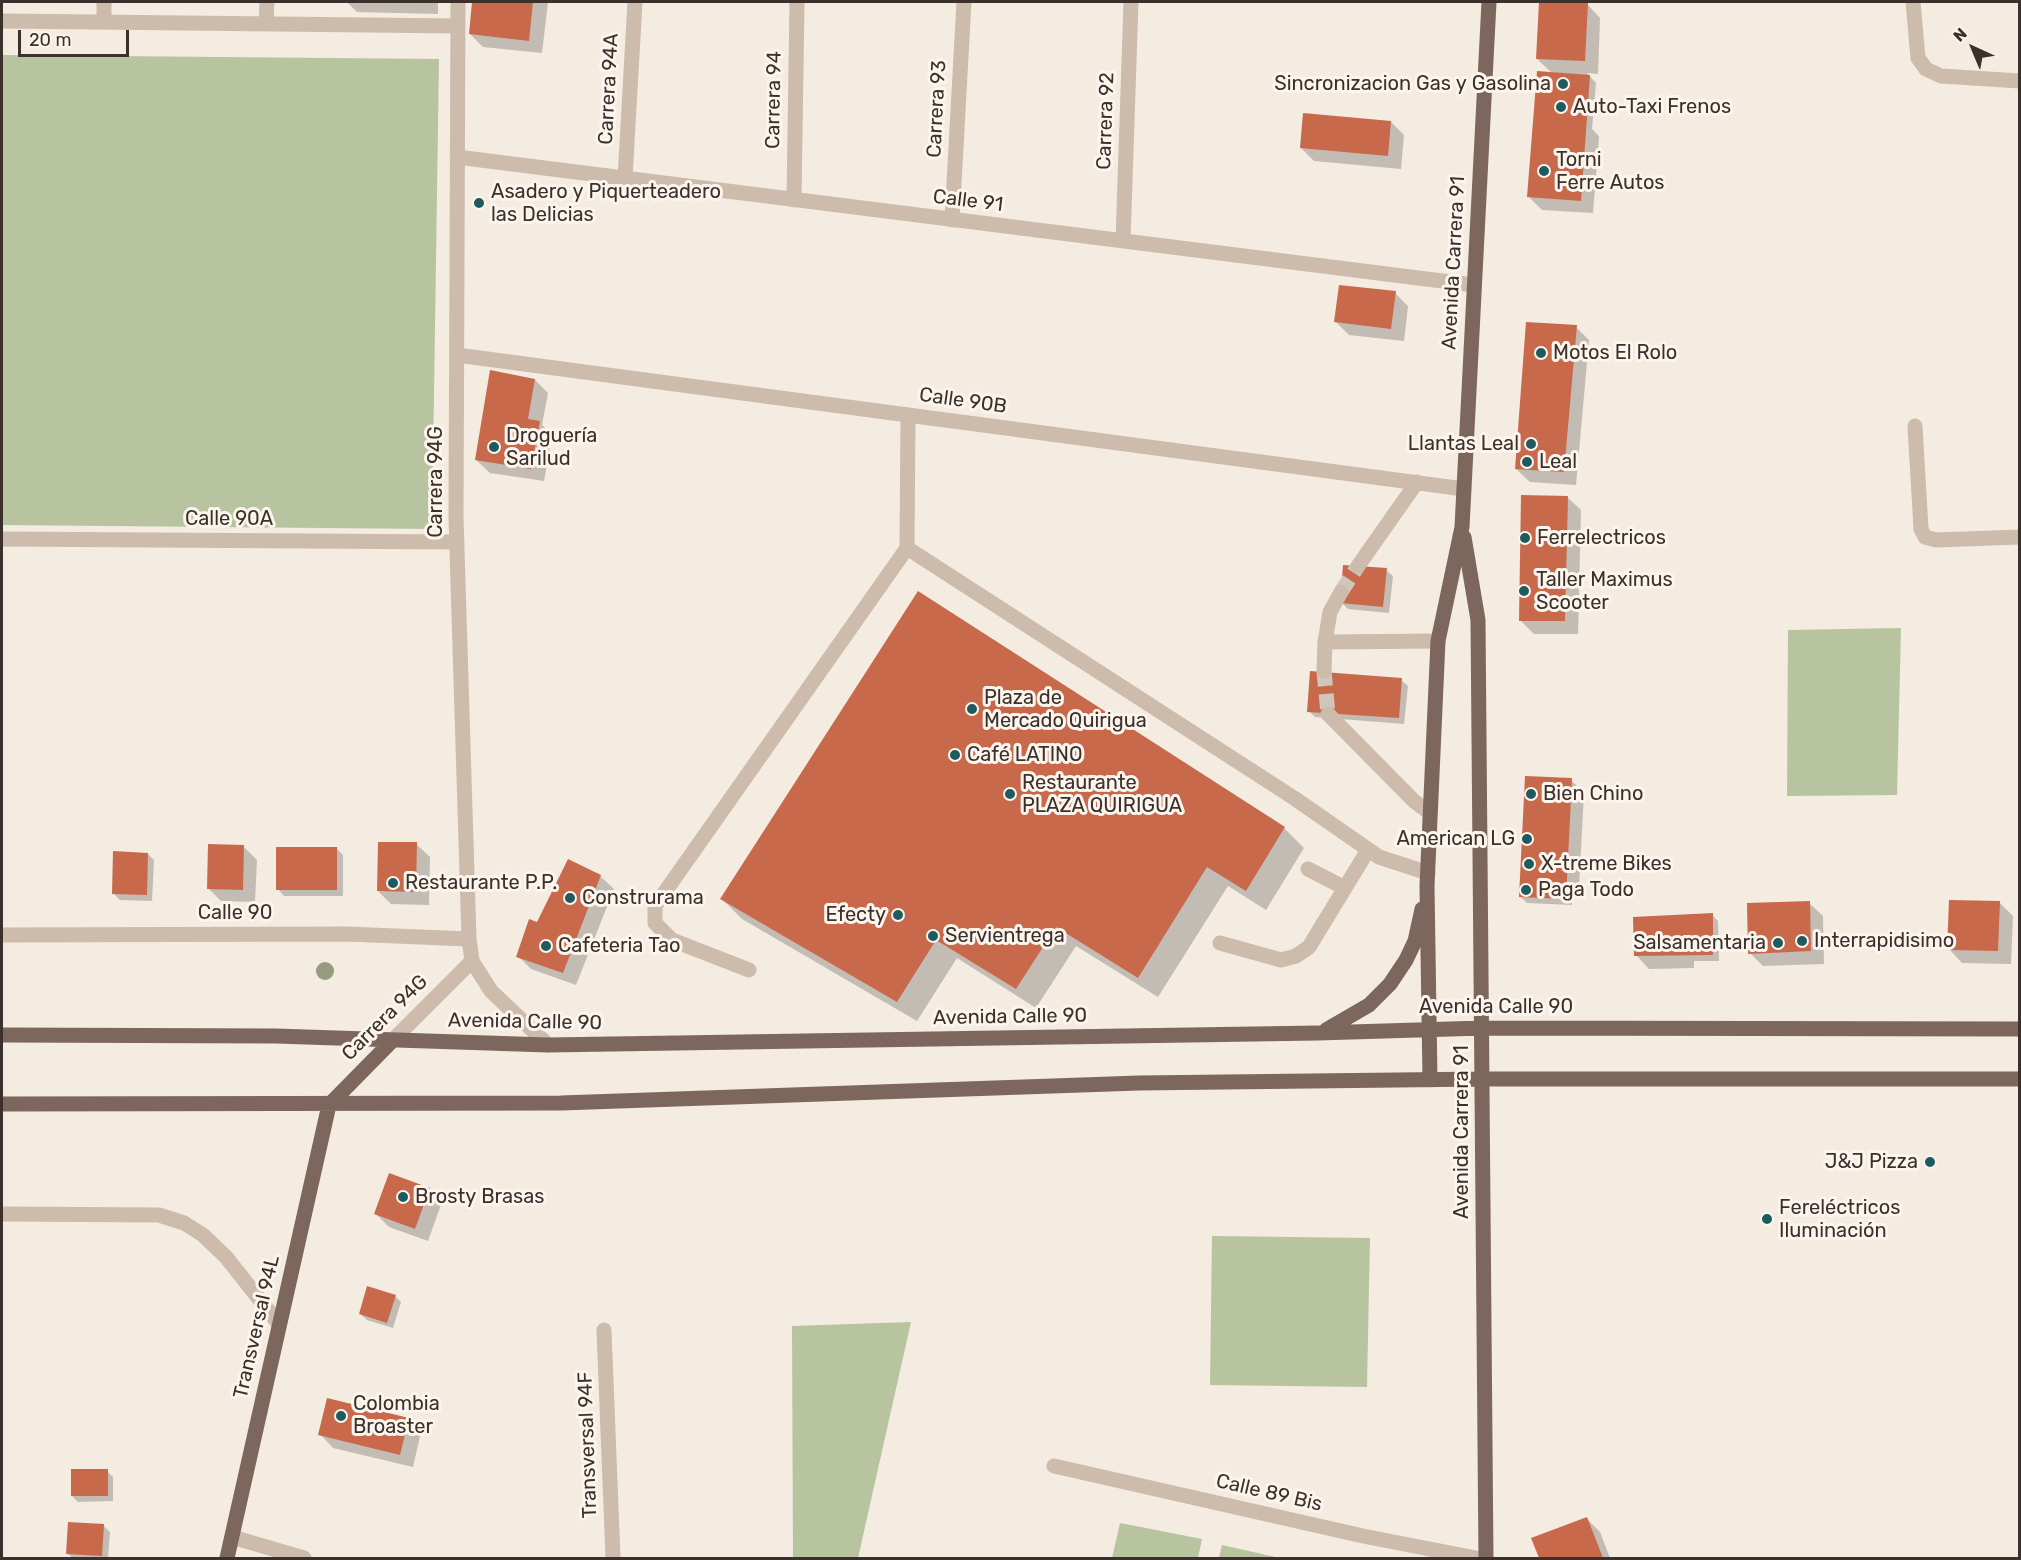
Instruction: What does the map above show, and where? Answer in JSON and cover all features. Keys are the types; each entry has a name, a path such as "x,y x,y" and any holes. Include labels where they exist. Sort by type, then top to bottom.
{"main road":[{"name":"Avenida Carrera 91","path":"1430,1080 1427,879 1438,641 1462,527 1489,2"},
{"name":"Avenida Carrera 91","path":"1462,527 1478,620 1484,1079 1486,1558"},
{"path":"1318,1033 1369,1005 1390,984 1406,960 1414,941 1427,879"},
{"name":"Avenida Calle 90","path":"2,1035 276,1036 548,1045 1318,1033 1483,1028 2019,1029"},
{"name":"Carrera 94G","path":"328,1105 393,1040"},
{"path":"2,1104 328,1105 573,1102 1139,1083 1484,1079 2019,1079"},
{"name":"Transversal 94L","path":"227,1558 328,1105"}],"street":[{"path":"104,2 104,22"},
{"path":"266,23 267,2"},
{"name":"Carrera 94G","path":"458,2 457,542 469,939 472,961 491,991 548,1045"},
{"name":"Carrera 94A","path":"625,178 635,2"},
{"name":"Carrera 94","path":"794,200 797,2"},
{"name":"Carrera 93","path":"952,220 964,2"},
{"name":"Carrera 92","path":"1123,241 1131,2"},
{"path":"1913,2 1918,58 1926,69 1941,76 2019,81"},
{"path":"2,21 458,26"},
{"name":"Calle 91","path":"458,157 1474,285"},
{"name":"Calle 90B","path":"457,355 1464,489"},
{"path":"749,970 672,940 655,923 655,906 907,548 908,415"},
{"path":"1915,426 1921,529 1926,537 1936,540 2019,537"},
{"path":"1358,566 1417,482"},
{"name":"Calle 90A","path":"2,539 457,542"},
{"path":"907,548 1294,798 1368,850 1427,879"},
{"path":"1324,671 1325,642 1330,612 1341,592"},
{"path":"1325,642 1438,641"},
{"path":"1328,714 1414,801 1431,813"},
{"path":"1220,943 1281,960 1296,956 1309,947 1368,850"},
{"path":"1308,869 1345,888"},
{"name":"Calle 90","path":"2,934 347,934 469,939"},
{"name":"Carrera 94G","path":"393,1040 472,961"},
{"path":"2,1214 159,1215 184,1223 213,1245 279,1324"},
{"name":"Transversal 94F","path":"604,1330 613,1558"},
{"name":"Calle 89 Bis","path":"1054,1466 1364,1536 1476,1558"},
{"path":"232,1537 304,1558"}],"green space":[{"path":"2,55 439,59 432,529 2,525"},
{"path":"1901,628 1897,795 1787,796 1788,630"},
{"path":"1212,1236 1370,1238 1367,1387 1210,1385"},
{"path":"911,1322 858,1558 793,1558 792,1326"},
{"path":"1120,1523 1202,1539 1198,1558 1112,1558"},
{"path":"1222,1545 1280,1558 1219,1558"}],"building":[{"path":"472,2 533,2 529,41 469,34"},
{"path":"1539,2 1588,3 1585,61 1536,59"},
{"path":"1537,71 1590,75 1581,201 1527,197"},
{"path":"1303,113 1391,121 1388,156 1300,148"},
{"path":"1339,285 1396,291 1391,329 1334,322"},
{"path":"1526,322 1577,325 1564,472 1515,469"},
{"path":"490,370 535,379 528,419 540,421 531,469 475,460"},
{"path":"1521,495 1568,496 1565,621 1519,621"},
{"path":"1343,565 1387,568 1383,607 1340,603"},
{"name":"Plaza de Mercado Quirigua","path":"918,591 1285,827 1246,891 1207,867 1138,978 1056,927 1016,989 936,940 897,1002 720,899"},
{"path":"1310,671 1402,678 1399,718 1307,712"},
{"path":"1525,776 1572,778 1566,899 1519,897"},
{"path":"378,842 417,842 416,892 377,891"},
{"path":"208,844 244,845 243,890 207,889"},
{"path":"276,847 337,847 337,890 276,890"},
{"path":"113,851 148,853 147,895 112,894"},
{"path":"568,859 601,875 563,973 516,957 529,919 537,922"},
{"path":"1949,900 2000,901 1998,951 1947,950"},
{"path":"1810,901 1811,951 1748,954 1747,903"},
{"path":"1713,913 1713,955 1634,956 1633,917"},
{"path":"389,1173 430,1188 415,1229 374,1214"},
{"path":"367,1286 396,1295 387,1323 359,1314"},
{"path":"327,1398 409,1418 400,1455 318,1435"},
{"path":"71,1469 108,1469 108,1496 71,1496"},
{"path":"1587,1517 1603,1558 1539,1558 1531,1538"},
{"path":"68,1522 104,1524 102,1556 66,1554"}],"tunnel":[{"path":"1341,592 1358,566"},
{"path":"1324,671 1328,714"}],"place":[{"name":"Sincronizacion Gas y Gasolina","path":"1563,84"},
{"name":"Auto-Taxi Frenos","path":"1561,107"},
{"name":"Torni Ferre Autos","path":"1544,171"},
{"name":"Asadero y Piquerteadero las Delicias","path":"479,203"},
{"name":"Motos El Rolo","path":"1541,353"},
{"name":"Llantas Leal","path":"1531,444"},
{"name":"Droguería Sarilud","path":"494,447"},
{"name":"Leal","path":"1527,462"},
{"name":"Ferrelectricos","path":"1525,538"},
{"name":"Taller Maximus Scooter","path":"1524,591"},
{"name":"Plaza de Mercado Quirigua","path":"972,709"},
{"name":"Café LATINO","path":"955,755"},
{"name":"Restaurante PLAZA QUIRIGUA","path":"1010,794"},
{"name":"Bien Chino","path":"1531,794"},
{"name":"American LG","path":"1527,839"},
{"name":"X-treme Bikes","path":"1529,864"},
{"name":"Restaurante P.P.","path":"393,883"},
{"name":"Paga Todo","path":"1526,890"},
{"name":"Construrama","path":"570,898"},
{"name":"Efecty","path":"898,915"},
{"name":"Servientrega","path":"933,936"},
{"name":"Interrapidisimo","path":"1802,941"},
{"name":"Salsamentaria","path":"1778,943"},
{"name":"Cafeteria Tao","path":"546,946"},
{"name":"J&J Pizza","path":"1930,1162"},
{"name":"Brosty Brasas","path":"403,1197"},
{"name":"Fereléctricos Iluminación","path":"1767,1219"},
{"name":"Colombia Broaster","path":"341,1416"}]}
